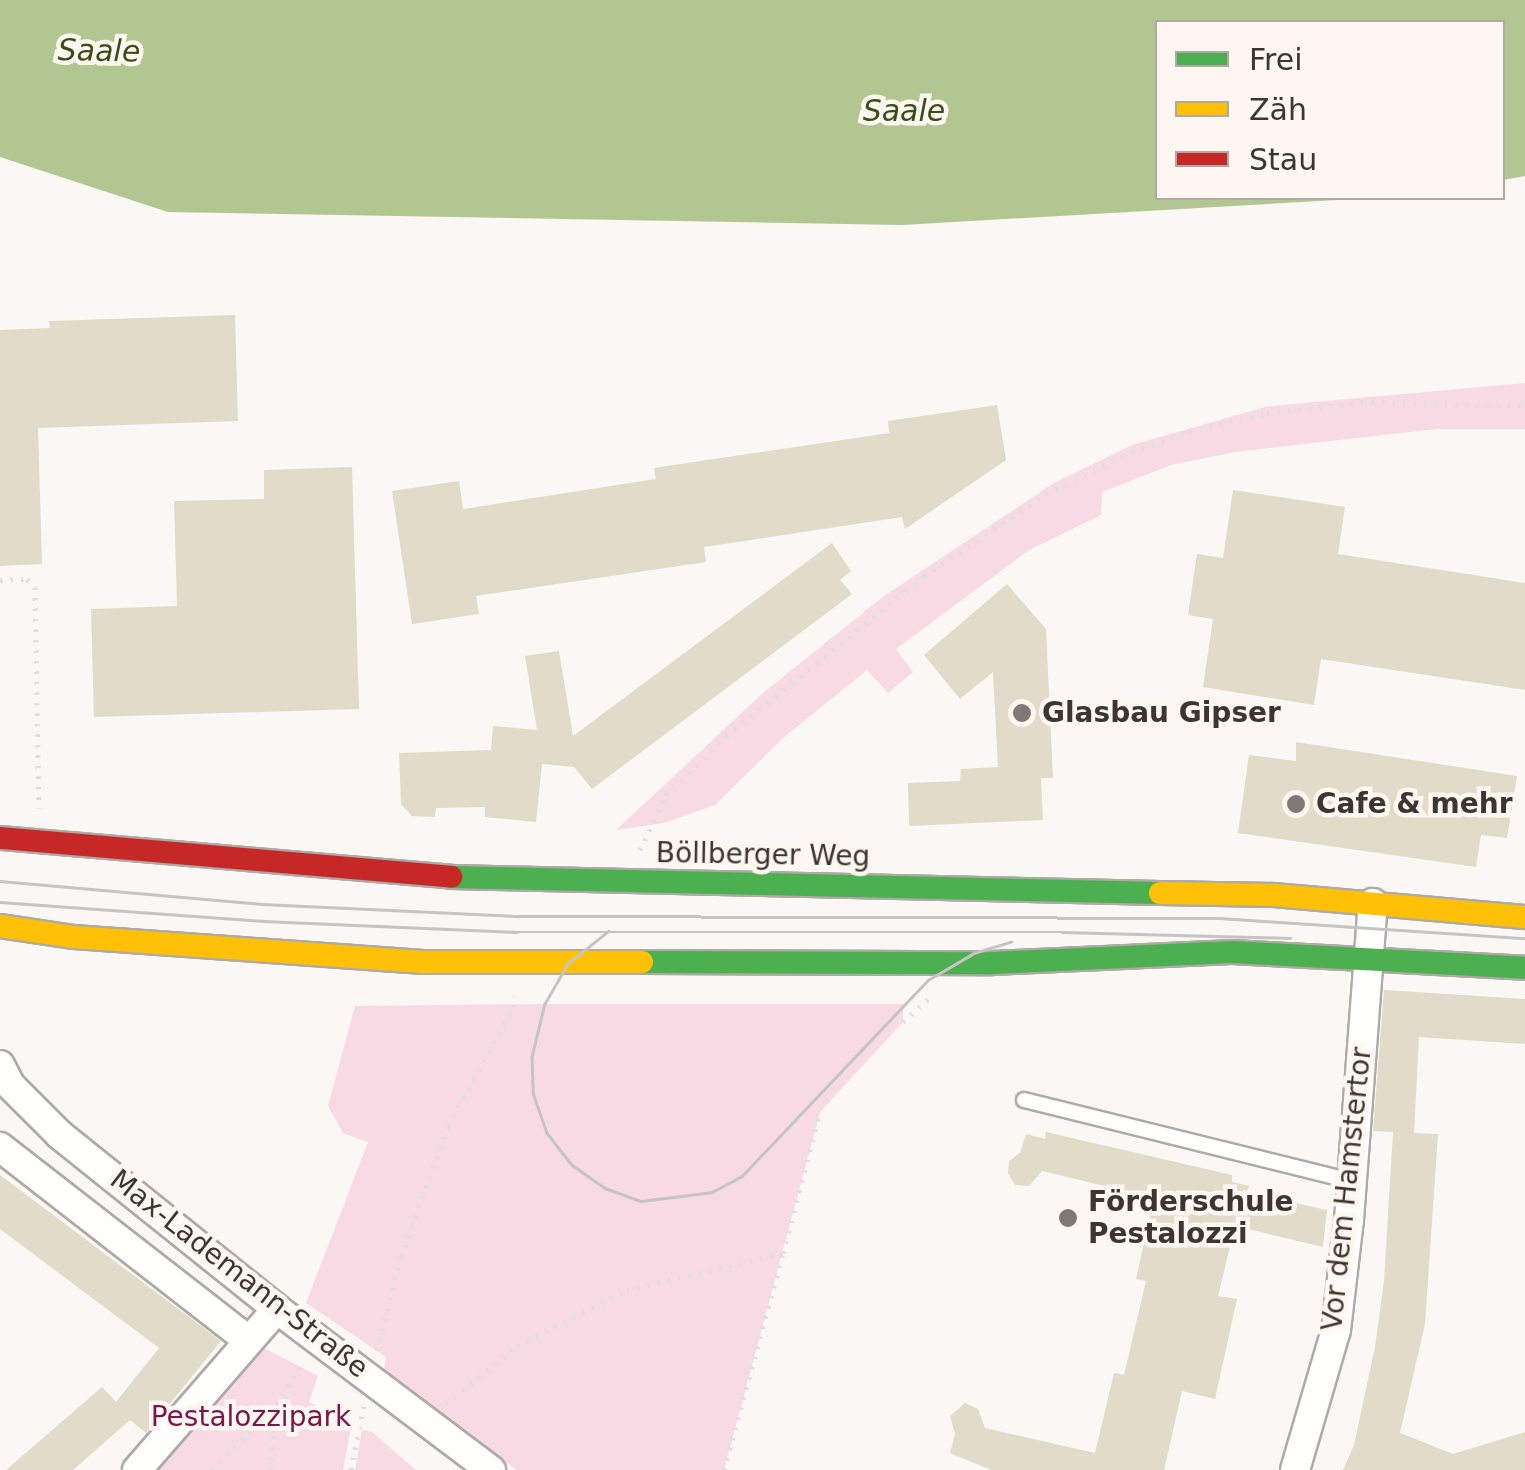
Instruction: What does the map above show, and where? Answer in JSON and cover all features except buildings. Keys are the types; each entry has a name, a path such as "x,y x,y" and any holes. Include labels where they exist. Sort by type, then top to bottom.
{"street":[{"name":"Böllberger Weg","path":"0,838 452,877 1273,895 1525,917"},
{"name":"Vor dem Hamstertor","path":"1295,1470 1336,1330 1352,1181 1373,903"},
{"path":"0,926 74,937 423,962 992,963 1232,952 1525,968"},
{"name":"Max-Lademann-Straße","path":"0,1066 10,1086 60,1135 277,1309 491,1470"},
{"name":"Max-Lademann-Straße","path":"0,1147 247,1339"},
{"path":"137,1470 277,1309"}],"lane":[{"path":"1024,1100 1352,1181"}],"path":[{"path":"627,882 666,796 718,743 924,576 1046,494 1188,430 1267,413 1360,402 1525,406"},
{"path":"0,580 28,579 35,587 40,842"},
{"path":"351,1470 401,1258 448,1126 514,1007"},
{"path":"724,1470 820,1112"},
{"path":"425,1422 517,1346 627,1290 783,1254"},
{"path":"212,1470 277,1405 316,1338"},
{"path":"270,1470 277,1405"}],"green space":[{"path":"1525,383 1525,429 1436,429 1235,452 1171,465 1102,492 1101,515 1029,550 896,649 913,672 888,693 867,670 783,738 715,805 664,823 616,830 763,693 884,596 1054,483 1132,445 1269,406"},
{"path":"903,1004 903,1022 820,1112 724,1470 517,1470 383,1373 386,1357 306,1303 368,1142 343,1133 328,1106 355,1006"},
{"name":"Pestalozzipark","path":"247,1339 318,1376 309,1402 352,1422 343,1470 137,1470"},
{"path":"362,1430 372,1432 416,1470 355,1470"}],"water":[{"name":"Saale","path":"0,0 1525,0 1525,176 1505,180 1505,20 1155,20 1155,200 1337,200 902,225 168,212 0,157"}],"tram line":[{"path":"0,881 262,904 519,916 1220,918 1525,938"},
{"path":"0,902 263,921 517,932 1062,932 1290,938"},
{"path":"609,931 568,964 545,1004 532,1057 533,1093 547,1133 571,1164 605,1188 641,1201 712,1192 742,1176 928,980 974,953 1011,942"}],"traffic: fast":[{"path":"451,877 1160,893"},
{"path":"642,962 992,963 1232,952 1525,968"}],"traffic: slow":[{"path":"1160,893 1273,895 1525,917"},
{"path":"0,926 74,937 423,962 642,962"}],"traffic: jam":[{"path":"0,838 451,877"}],"place":[{"name":"Glasbau Gipser","path":"1022,713"},
{"name":"Cafe & mehr","path":"1296,804"},
{"name":"Förderschule Pestalozzi","path":"1068,1218"}]}
